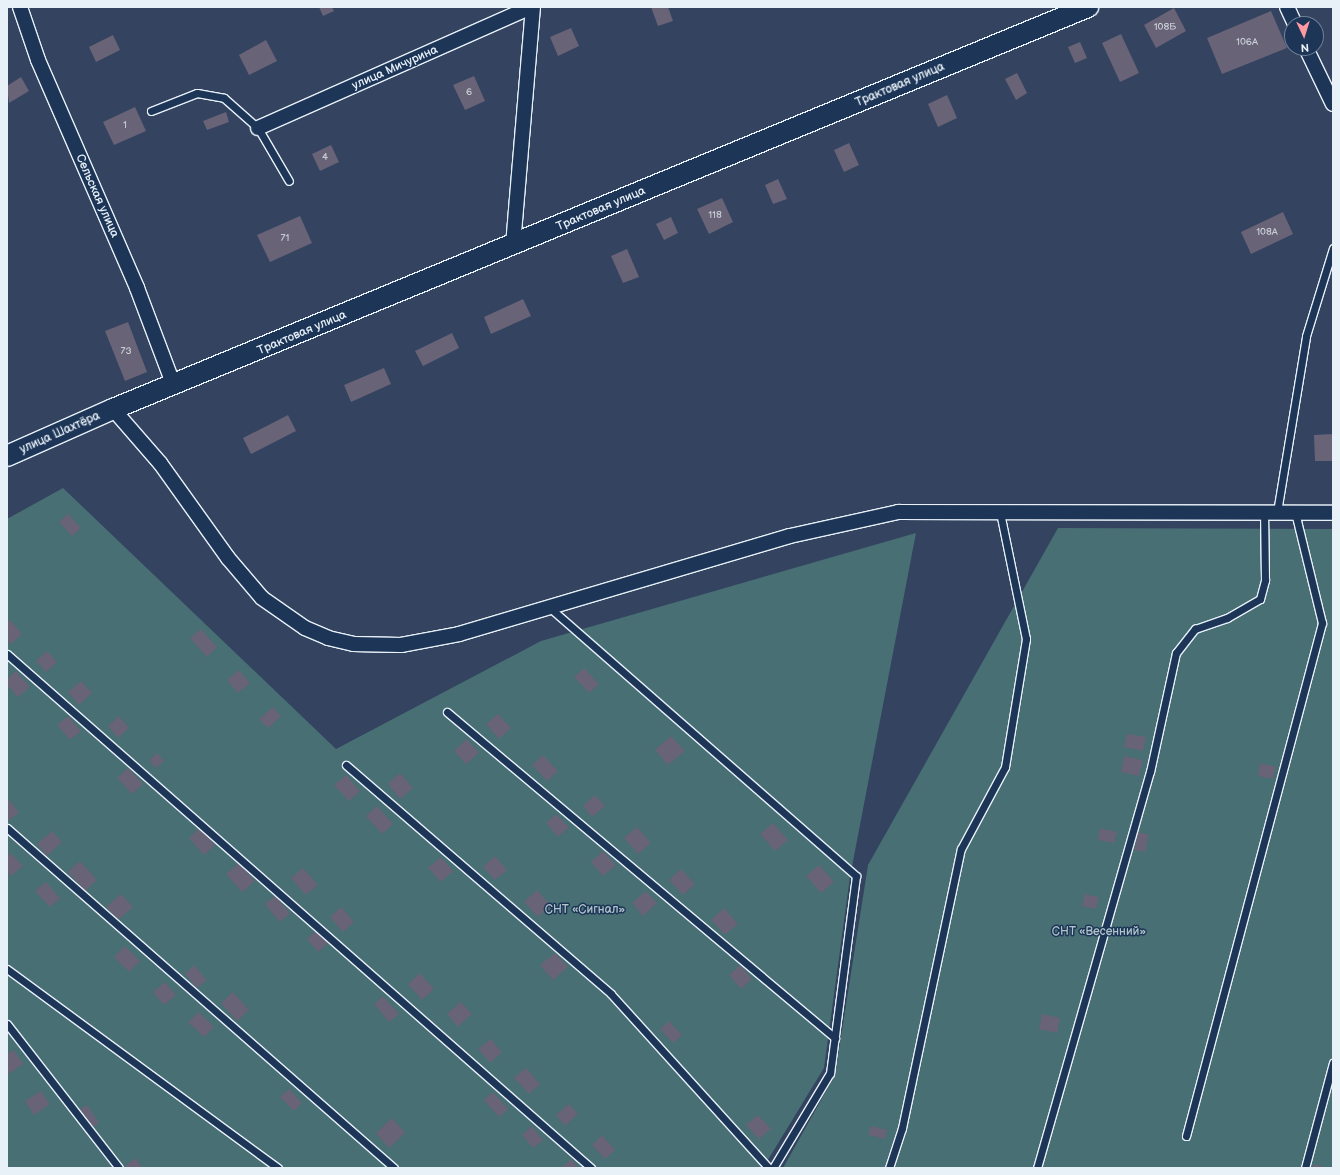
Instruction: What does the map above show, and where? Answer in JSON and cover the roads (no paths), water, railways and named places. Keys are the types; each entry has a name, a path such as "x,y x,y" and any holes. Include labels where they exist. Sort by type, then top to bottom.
{"main road":[{"name":"Трактовая улица","path":"113,409 174,386 1088,7"},
{"name":"улица Шахтёра","path":"7,456 113,409"}],"street":[{"name":"Сельская улица","path":"20,7 38,60 137,288 174,386"},
{"name":"улица Мичурина","path":"258,128 532,7"},
{"path":"513,245 532,7"},
{"path":"1286,7 1291,16"},
{"path":"1310,56 1333,104"},
{"path":"113,409 160,463 228,558 262,598 305,628 328,638 353,644 401,645 459,634 790,536 898,512 1333,513"}],"lane":[{"path":"151,111 197,93 224,98 258,128 289,181"},
{"path":"1037,1168 1150,772 1176,653 1195,629 1227,618 1260,599 1265,580 1270,512 1306,336 1333,248"},
{"path":"889,1168 902,1128 961,849 1005,767 1026,639 1000,512"},
{"path":"1186,1136 1322,623 1295,512"},
{"path":"550,608 856,876 830,1073 772,1168"},
{"path":"7,654 591,1168"},
{"path":"447,712 835,1038"},
{"path":"346,765 611,994 769,1168"},
{"path":"7,828 394,1168"},
{"path":"7,969 278,1168"},
{"path":"7,1024 119,1168"},
{"path":"1305,1168 1333,1063"}],"park label":[{"name":"СНТ «Сигнал»","path":"585,910"},
{"name":"СНТ «Весенний»","path":"1099,932"}]}
